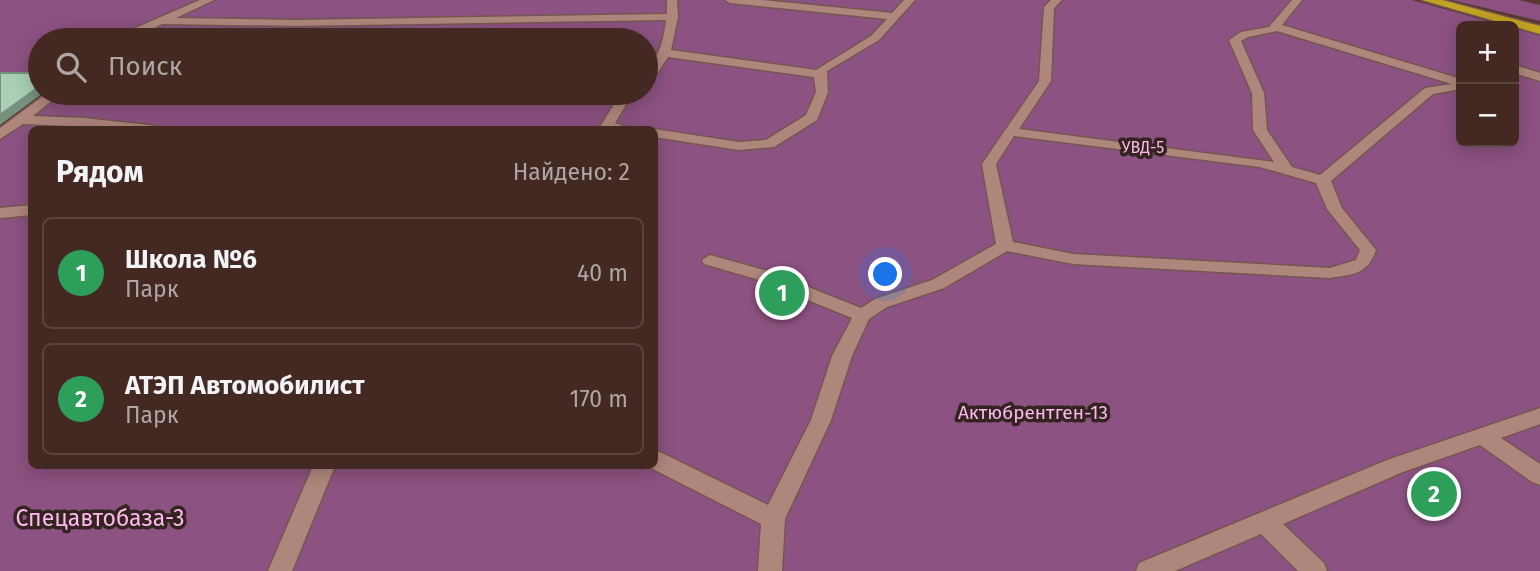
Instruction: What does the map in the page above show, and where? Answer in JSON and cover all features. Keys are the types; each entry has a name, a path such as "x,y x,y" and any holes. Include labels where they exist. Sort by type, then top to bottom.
{"highway":[{"path":"1428,0 1490,21"},
{"path":"1519,27 1540,30"}],"lane":[{"path":"144,28 209,0"},
{"path":"658,62 666,53 673,17 672,0"},
{"path":"730,0 893,16"},
{"path":"658,135 740,146 769,144 812,117 822,92 822,69 875,38 910,0"},
{"path":"1005,246 989,164 1045,81 1049,7 1057,0"},
{"path":"1276,27 1297,0"},
{"path":"160,21 296,23 673,17"},
{"path":"1286,169 1260,130 1258,93 1235,40 1245,34 1276,27 1456,81"},
{"path":"666,53 820,74"},
{"path":"1519,71 1540,77"},
{"path":"1323,180 1429,91 1454,88 1460,84"},
{"path":"0,135 39,105"},
{"path":"606,126 619,105"},
{"path":"19,120 120,126"},
{"path":"1011,132 1261,163 1323,180"},
{"path":"770,571 773,519 821,420 842,356 862,315 881,303 938,284 1005,246 1073,259 1138,264 1330,272 1349,270 1363,263 1368,250 1330,203 1324,191 1323,180"},
{"path":"0,213 28,211"},
{"path":"710,260 762,275 862,315"},
{"path":"1149,571 1395,466 1540,416"},
{"path":"1483,436 1540,476"},
{"path":"658,461 773,519"},
{"path":"280,571 323,469"},
{"path":"1263,522 1315,571"}],"green space":[{"path":"0,0 1412,0 1487,21 1456,21 1456,147 1519,147 1519,30 1540,36 1540,571 0,571 0,135 39,105 658,105 658,28 28,28 28,74 0,74"}],"shaded area":[{"path":"1452,0 1519,0 1540,5 1540,21"}],"building":[{"path":"0,73 28,73 28,95 0,115"}],"place":[{"name":"Школа №6","path":"782,293"},
{"name":"АТЭП Автомобилист","path":"1434,494"}],"park label":[{"name":"УВД-5","path":"1143,147"},
{"name":"Актюбрентген-13","path":"1033,412"},
{"name":"Спецавтобаза-3","path":"100,518"}]}
